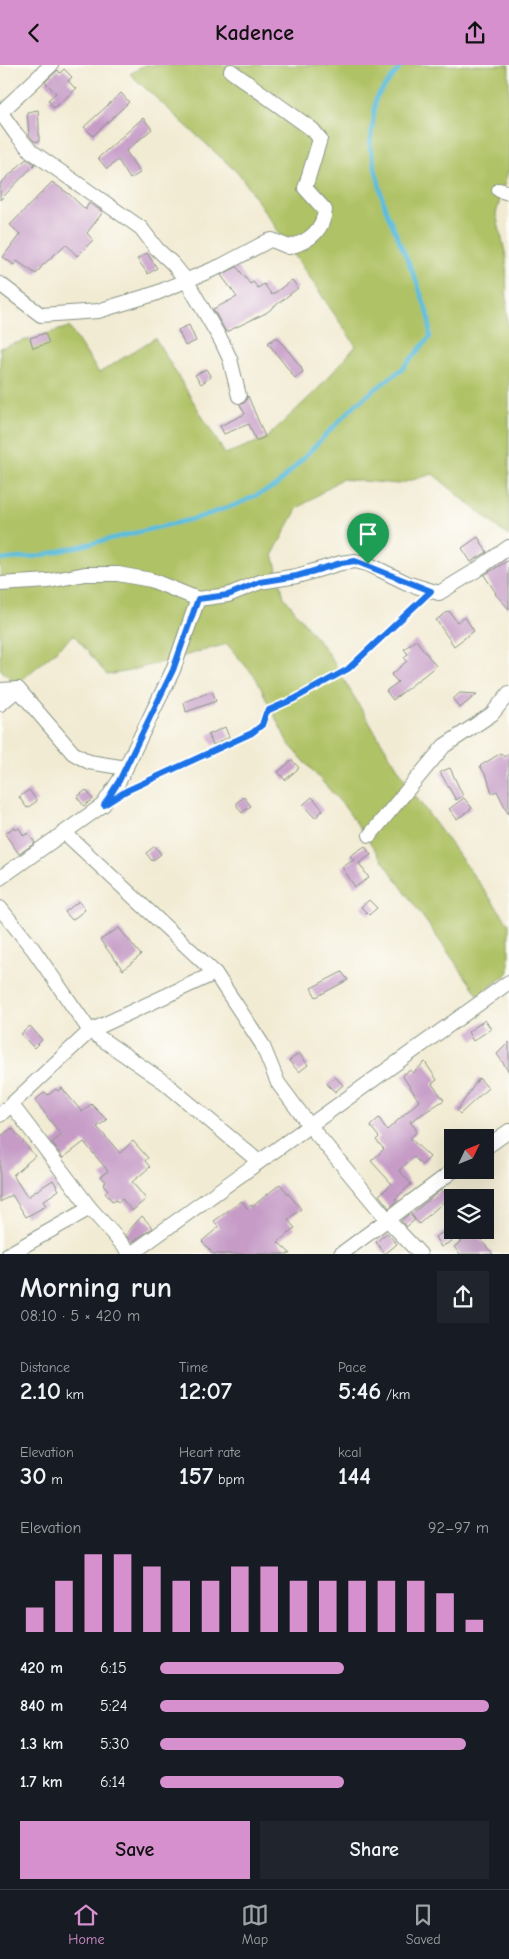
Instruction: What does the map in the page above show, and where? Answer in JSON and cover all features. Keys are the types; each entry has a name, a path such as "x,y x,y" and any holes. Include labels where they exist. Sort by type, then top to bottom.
{"street":[{"path":"51,65 0,113 31,151 141,228 157,249 186,280 230,359 239,396"},
{"path":"0,283 41,315 98,311 154,294 222,266 268,241 272,240 288,247 301,244 311,238 324,217 324,210 305,188 320,139 313,130 231,71"},
{"path":"0,584 49,581 85,574 118,574 151,580 198,599 228,595 260,582 297,576 341,563 355,561 439,593 509,547"},
{"path":"0,878 104,805 126,768 173,670 198,599"},
{"path":"18,689 73,753 88,762 126,768"},
{"path":"0,690 18,689"},
{"path":"0,704 18,689"},
{"path":"370,835 444,747 492,714 509,693"},
{"path":"65,833 214,973 262,1044 278,1083 310,1126 387,1219 420,1254"},
{"path":"0,908 33,949 90,1031 164,1082 259,1162"},
{"path":"0,1115 90,1031 214,973"},
{"path":"12,1105 90,1208 131,1254 509,982"},
{"path":"494,1142 509,1131"},
{"path":"341,1254 444,1177"},
{"path":"9,1254 90,1208"}],"path":[{"path":"126,791 252,733 262,725 269,710 294,699 348,669 431,591"}],"green space":[{"path":"144,65 509,65 509,168 496,214 506,256 507,323 509,326 509,535 433,474 398,484 341,479 297,509 273,554 284,597 328,653 414,794 509,924 509,972 479,996 344,806 288,743 256,678 227,644 129,671 107,675 74,635 17,684 0,669 0,348 69,327 99,373 155,338 225,454 265,439 317,390 356,346 240,175 130,74"}],"building":[{"path":"64,69 72,77 68,81 76,89 54,108 48,100 56,93 45,82 58,70 60,73"},
{"path":"121,93 129,102 93,136 84,127"},
{"path":"38,110 39,142 34,141 29,135 27,112"},
{"path":"143,118 152,129 126,151 140,173 130,179 118,160 107,169 98,158"},
{"path":"26,159 35,164 0,200 0,184"},
{"path":"52,182 69,194 86,210 89,203 103,212 87,233 93,240 77,256 66,244 36,274 17,261 14,265 3,257 20,234 10,225"},
{"path":"147,253 157,268 148,274 137,259"},
{"path":"237,267 250,284 253,282 258,288 264,284 272,295 292,280 298,288 266,313 226,332 213,309 237,297 221,275"},
{"path":"189,325 196,341 185,346 178,330"},
{"path":"45,333 49,343 33,348 30,338"},
{"path":"277,337 301,367 303,372 295,378 268,343"},
{"path":"206,369 211,377 201,384 195,375"},
{"path":"248,396 265,437 256,441 249,424 224,434 220,426 245,414 240,405 245,402"},
{"path":"478,537 487,552 471,562 462,548"},
{"path":"509,560 509,609 495,594 484,575"},
{"path":"449,611 457,622 465,617 474,631 454,646 436,620"},
{"path":"416,640 436,666 393,700 386,691 398,682 391,675 407,661 404,657 408,654 404,649"},
{"path":"212,691 216,701 186,712 184,702"},
{"path":"460,693 477,694 460,708 453,699"},
{"path":"225,727 229,737 213,745 208,735"},
{"path":"501,753 504,757 509,753 509,815 497,791 492,793 487,777 480,766"},
{"path":"292,760 299,768 285,780 278,772"},
{"path":"450,768 463,796 456,800 440,772"},
{"path":"29,790 37,801 27,808 19,797"},
{"path":"86,790 93,799 84,806 77,797"},
{"path":"244,797 251,806 242,813 237,806 237,802"},
{"path":"312,797 323,810 315,818 303,805"},
{"path":"464,798 472,808 457,819 449,809"},
{"path":"14,827 16,830 19,828 24,836 28,833 35,843 19,854 5,834"},
{"path":"155,846 161,854 152,861 146,853"},
{"path":"365,846 371,855 359,863 369,878 355,887 342,867 354,860 350,856"},
{"path":"369,900 377,908 369,915 361,907"},
{"path":"79,901 85,910 72,920 65,912"},
{"path":"119,928 141,955 123,970 100,940"},
{"path":"342,972 348,980 316,997 311,988"},
{"path":"485,1020 491,1029 473,1041 468,1032"},
{"path":"30,1026 42,1040 34,1048 21,1034"},
{"path":"509,1042 509,1072 497,1054"},
{"path":"299,1053 308,1065 299,1072 289,1061"},
{"path":"425,1062 437,1080 432,1084 444,1100 410,1122 416,1129 416,1133 410,1138 430,1157 422,1165 414,1157 399,1170 411,1184 395,1199 397,1201 389,1208 379,1195 392,1184 371,1161 384,1149 376,1140 379,1137 370,1126 379,1118 387,1130 419,1101 402,1075 411,1070 413,1073"},
{"path":"335,1077 343,1085 335,1092 327,1084"},
{"path":"479,1078 488,1088 460,1114 457,1111"},
{"path":"62,1088 82,1112 91,1104 107,1120 97,1127 120,1153 133,1141 148,1158 145,1161 150,1167 132,1182 146,1199 132,1211 122,1199 118,1202 116,1200 113,1202 105,1193 108,1190 103,1184 106,1182 101,1176 108,1171 84,1142 63,1158 52,1143 61,1135 35,1100 45,1092 48,1095 56,1089 58,1091"},
{"path":"12,1128 35,1156 13,1175 27,1197 53,1180 59,1190 43,1201 46,1206 26,1217 12,1195 0,1202 0,1137"},
{"path":"280,1184 301,1209 288,1220 295,1228 278,1242 291,1254 213,1254 202,1241 219,1227 214,1221 242,1201 247,1208 251,1205 252,1207"},
{"path":"441,1190 444,1193 444,1202 419,1224 411,1214"},
{"path":"409,1214 415,1220 406,1227 401,1221"},
{"path":"142,1216 153,1228 132,1242 125,1235"},
{"path":"444,1232 444,1239 452,1239 452,1241 441,1247 435,1237"},
{"path":"387,1233 397,1244 385,1254 376,1242"},
{"path":"464,1239 480,1239 493,1254 460,1254 454,1247"}],"waterway":[{"path":"0,560 39,556 197,518 238,504 276,486 356,404 403,368 430,337 429,317 416,280 385,208 370,147 376,98 402,65"}],"route":[{"path":"355,561 368,564 431,591 348,669 294,699 269,710 262,725 252,733 126,791 104,805 119,781 164,685 173,670 198,599 228,595 260,582 297,576 341,563 355,561"}]}
